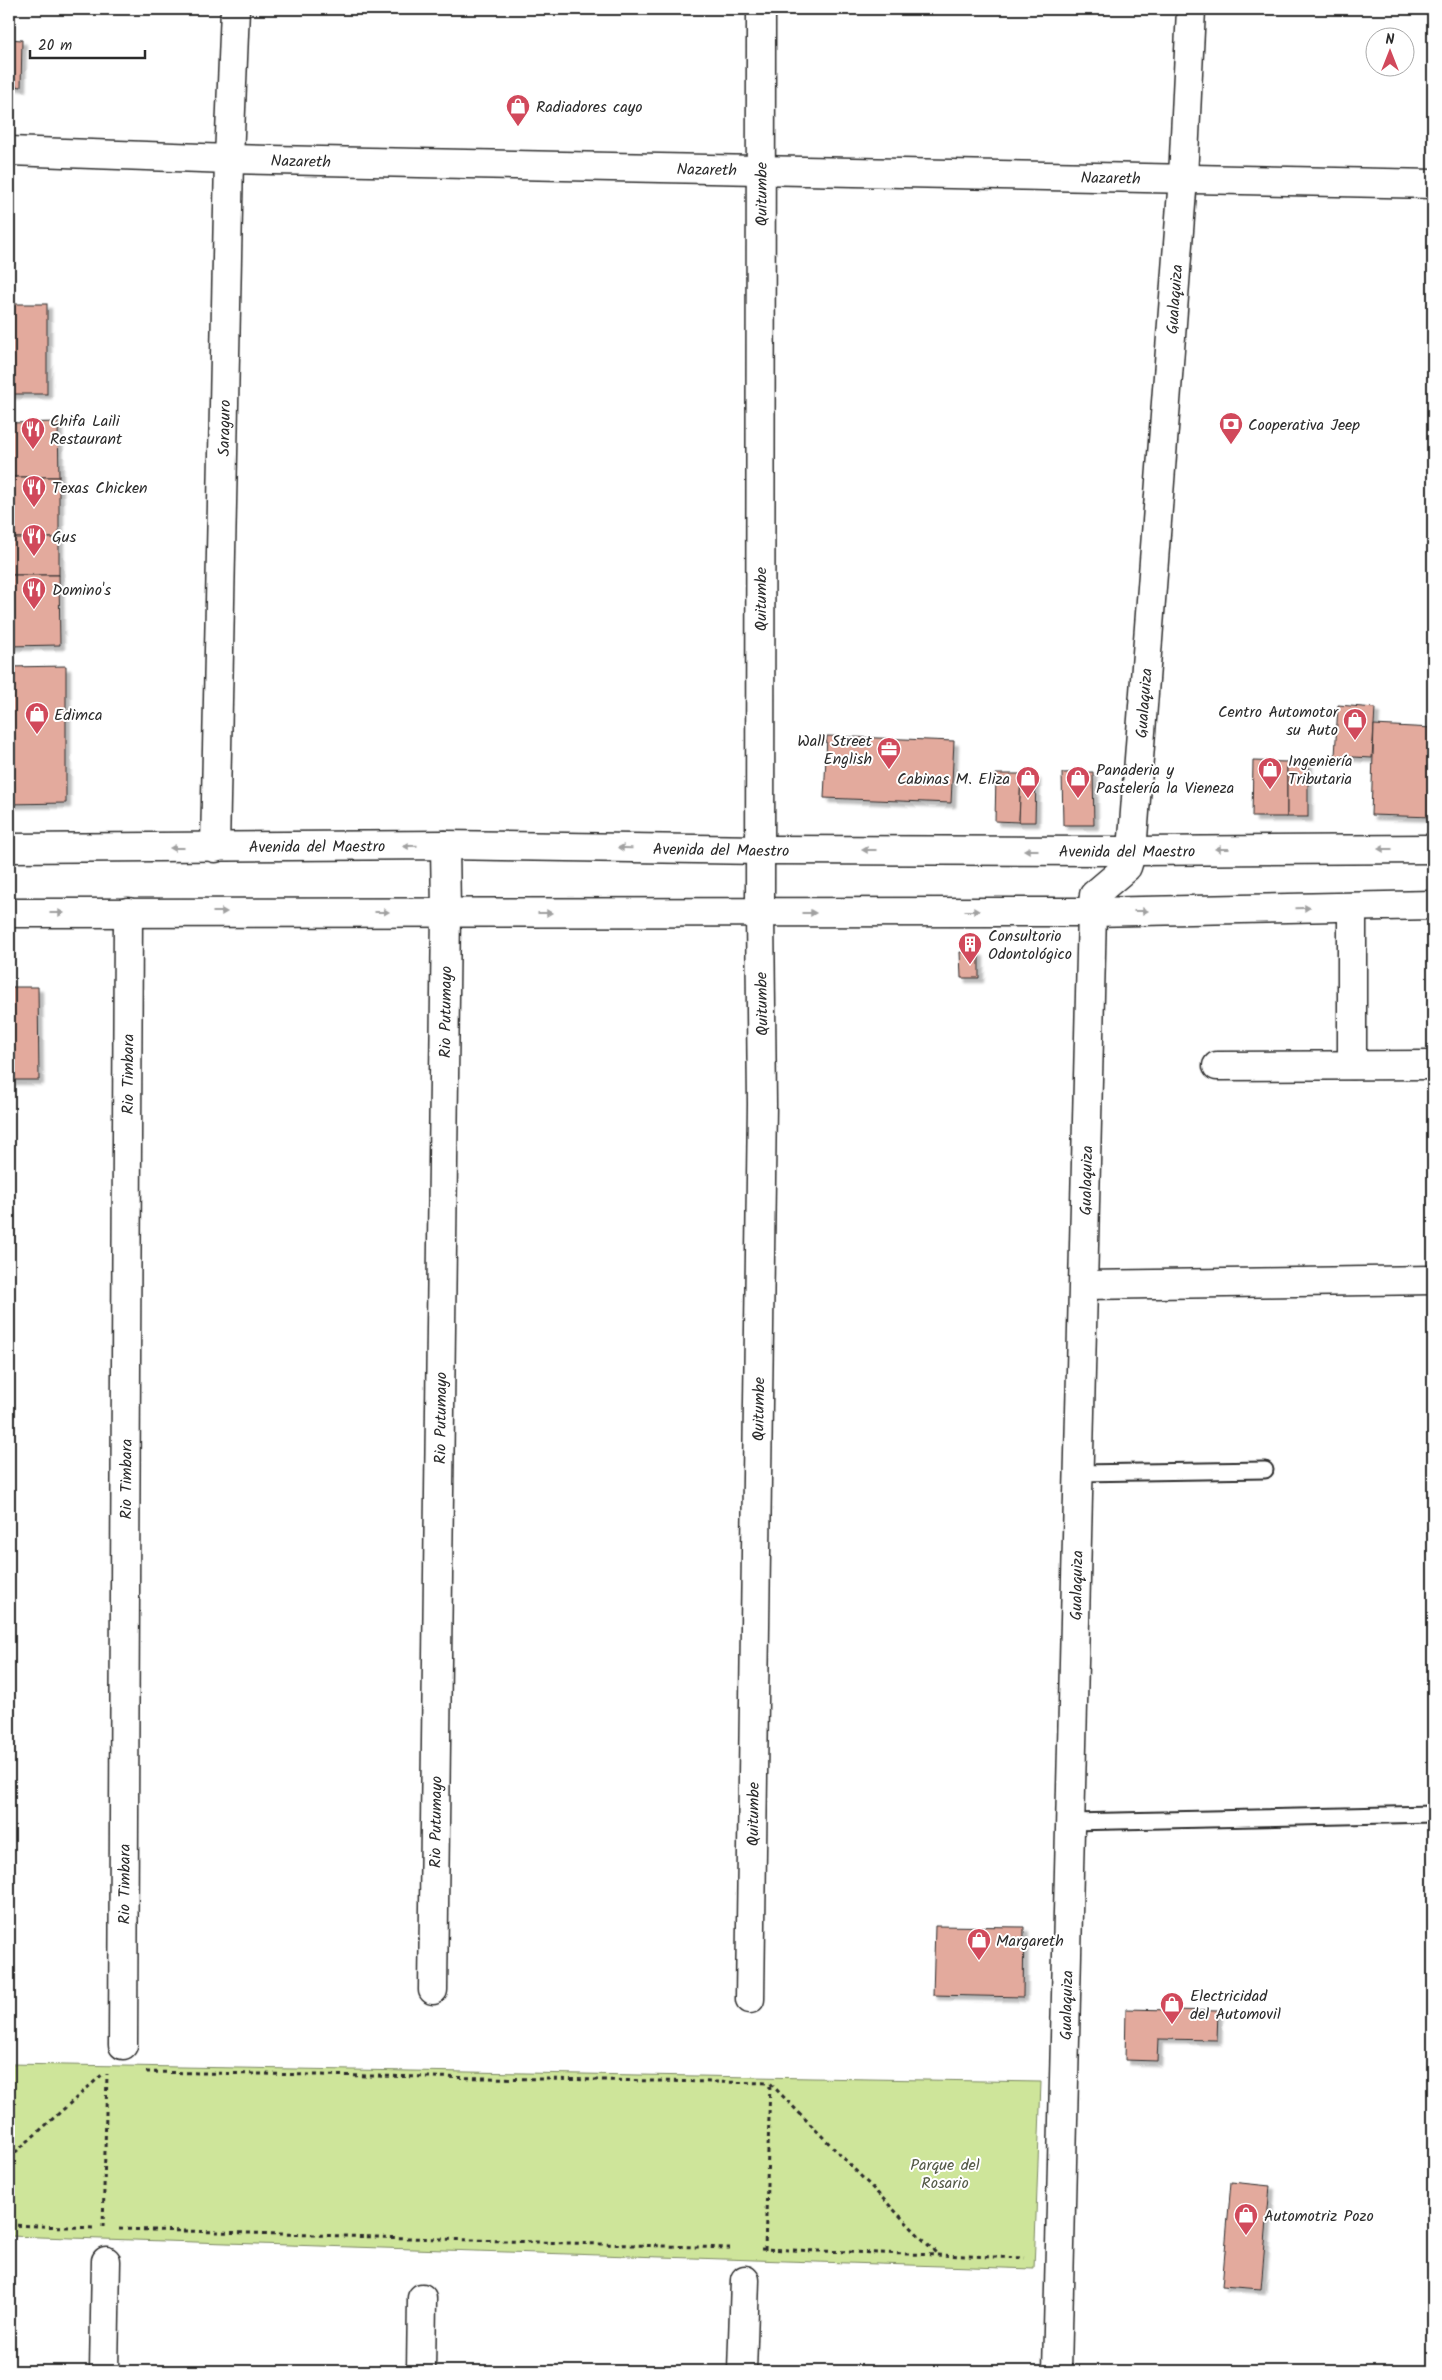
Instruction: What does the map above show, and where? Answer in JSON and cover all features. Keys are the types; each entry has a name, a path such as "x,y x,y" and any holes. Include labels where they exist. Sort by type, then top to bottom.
{"street":[{"name":"Saraguro","path":"215,848 229,159 235,9"},
{"name":"Quitumbe","path":"750,1999 762,1104 760,913 761,9"},
{"name":"Gualaquiza","path":"1057,2371 1092,912 1094,895 1127,867 1132,852 1183,178 1191,9"},
{"name":"Nazareth","path":"9,151 229,159 1433,184"},
{"name":"Avenida del Maestro","path":"9,848 444,845 761,850 1132,852 1433,848"},
{"name":"Rio Putumayo","path":"433,1990 446,912 444,845"},
{"path":"9,913 1092,912 1433,905"},
{"path":"1352,907 1352,1065"},
{"name":"Rio Timbara","path":"123,2045 128,912"},
{"path":"1217,1066 1433,1065"},
{"path":"1084,1285 1433,1280"},
{"path":"104,2371 106,2261"},
{"path":"742,2371 745,2280"},
{"path":"421,2371 422,2298"}],"lane":[{"path":"1079,1473 1265,1470"},
{"path":"1071,1822 1433,1814"}],"path":[{"path":"9,2158 107,2071 102,2228"},
{"path":"137,2071 770,2083 938,2255"},
{"path":"766,2250 770,2083"},
{"path":"9,2225 736,2249"},
{"path":"756,2249 1035,2258"}],"green space":[{"name":"Parque del Rosario","path":"9,2064 1041,2082 1034,2269 9,2236"}],"building":[{"path":"9,39 22,40 21,87 9,85"},
{"path":"9,304 47,304 47,394 9,394"},
{"name":"Chifa Laili Restaurant","path":"58,422 59,477 9,477 9,423"},
{"name":"Texas Chicken","path":"9,477 59,477 59,538 9,538"},
{"name":"Gus","path":"9,538 59,538 59,575 9,575"},
{"name":"Domino's","path":"9,575 59,575 60,645 9,646"},
{"name":"Edimca","path":"66,666 66,803 9,804 9,667"},
{"name":"Centro Automotor su Auto","path":"1338,705 1375,708 1372,758 1335,756"},
{"path":"1374,725 1433,728 1433,817 1371,815"},
{"name":"Wall Street English","path":"827,736 954,741 951,803 824,798"},
{"name":"Ingeniería Tributaria","path":"1253,761 1287,762 1287,817 1252,817"},
{"path":"1287,762 1308,762 1308,817 1287,817"},
{"name":"Panaderia y Pastelería la Vieneza","path":"1093,772 1094,825 1063,825 1062,773"},
{"path":"996,774 1021,774 1019,822 995,821"},
{"name":"Cabinas M. Eliza","path":"1021,774 1036,775 1035,822 1019,822"},
{"name":"Consultorio Odontológico","path":"960,952 979,952 979,978 961,978"},
{"path":"9,987 38,987 39,1080 9,1080"},
{"name":"Margareth","path":"935,1926 1024,1927 1023,1997 933,1995"},
{"name":"Electricidad del Automovil","path":"1126,2009 1218,2011 1217,2040 1158,2039 1157,2061 1125,2060"},
{"name":"Automotriz Pozo","path":"1231,2182 1270,2186 1261,2289 1222,2286"}],"place":[{"name":"Radiadores cayo","path":"518,127"},
{"name":"Cooperativa Jeep","path":"1231,445"},
{"name":"Chifa Laili Restaurant","path":"33,450"},
{"name":"Texas Chicken","path":"34,508"},
{"name":"Gus","path":"34,557"},
{"name":"Domino's","path":"34,610"},
{"name":"Edimca","path":"37,735"},
{"name":"Centro Automotor su Auto","path":"1355,741"},
{"name":"Wall Street English","path":"889,770"},
{"name":"Ingeniería Tributaria","path":"1270,790"},
{"name":"Cabinas M. Eliza","path":"1028,799"},
{"name":"Panaderia y Pastelería la Vieneza","path":"1078,799"},
{"name":"Consultorio Odontológico","path":"970,965"},
{"name":"Margareth","path":"979,1961"},
{"name":"Electricidad del Automovil","path":"1172,2025"},
{"name":"Automotriz Pozo","path":"1246,2236"}]}
